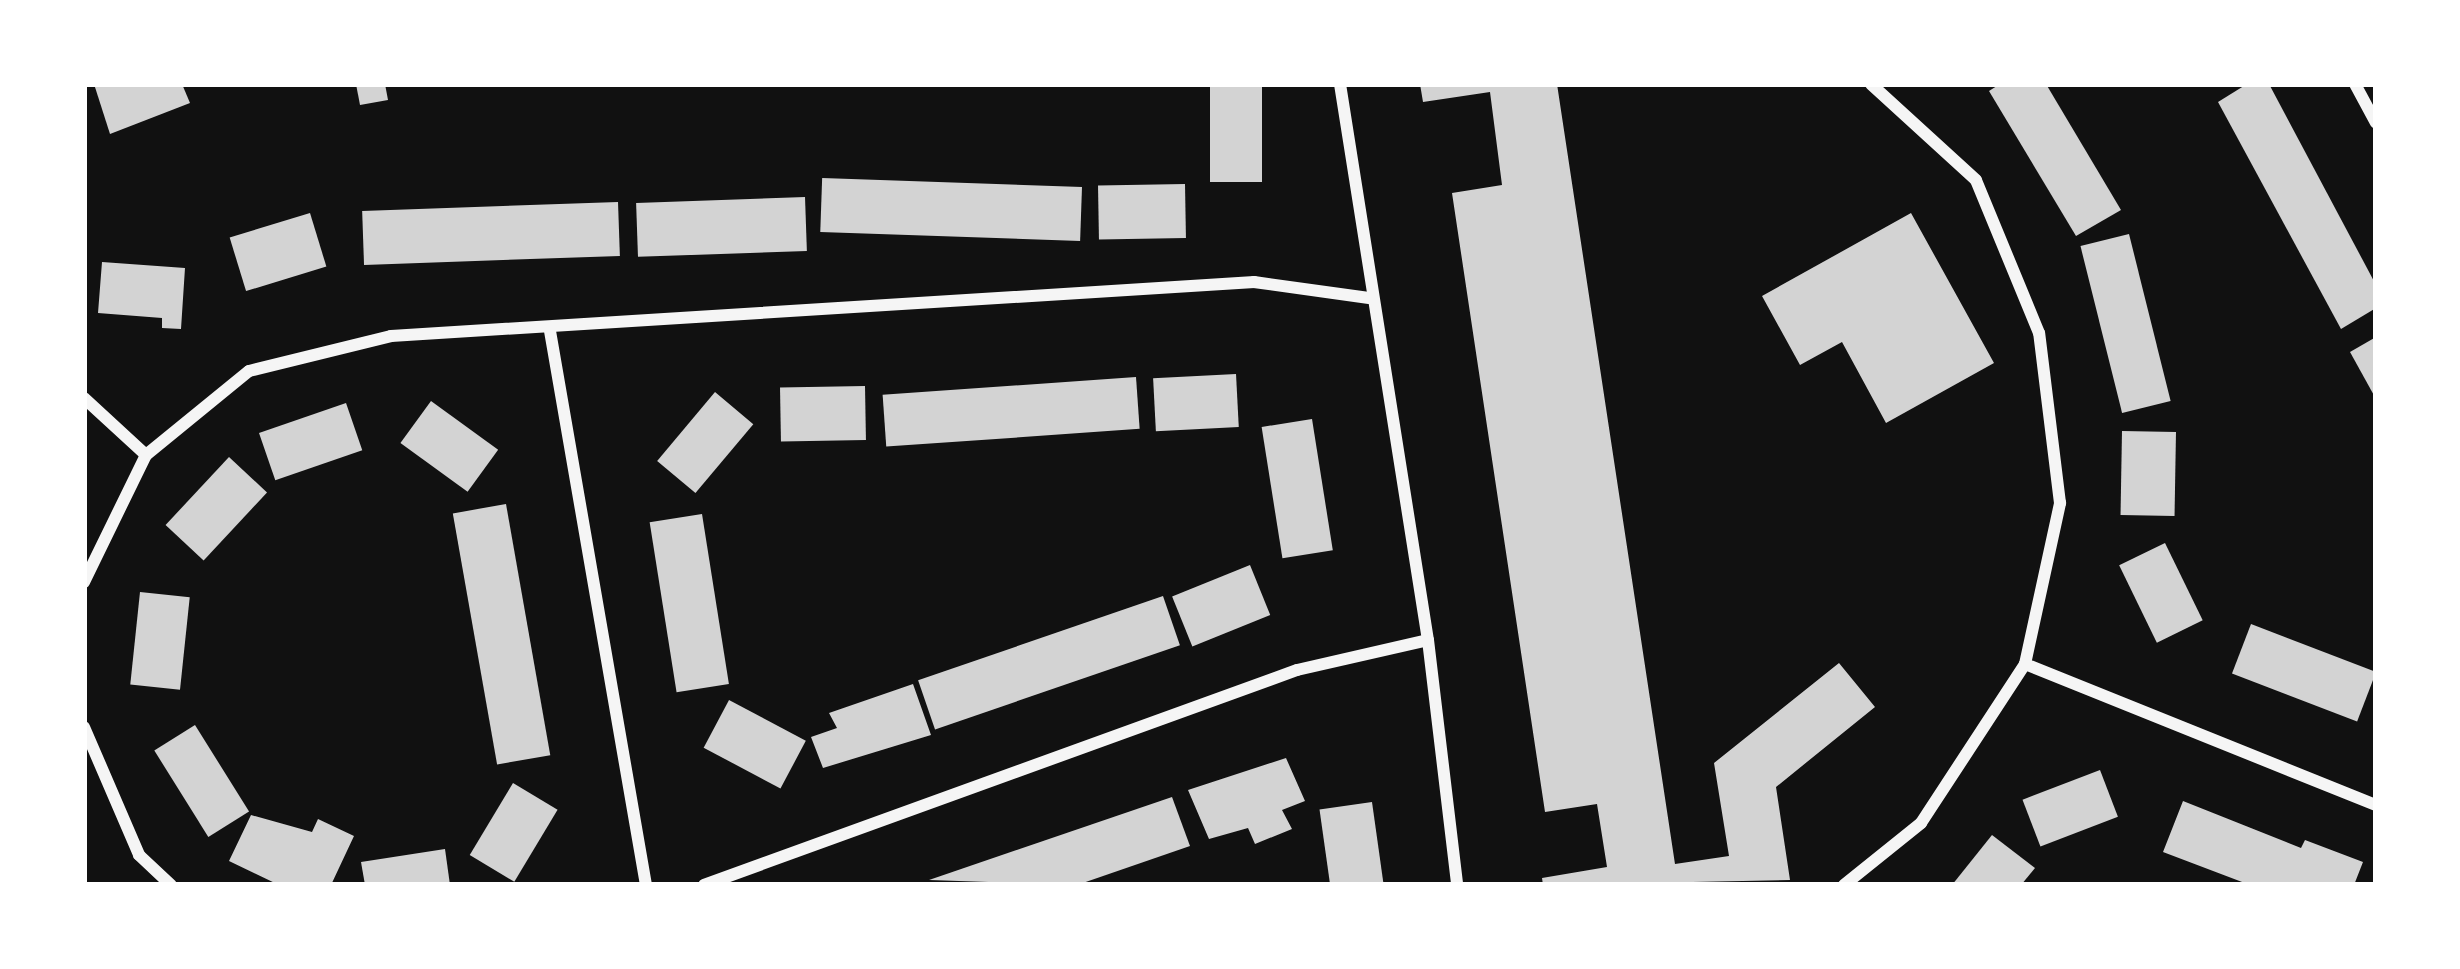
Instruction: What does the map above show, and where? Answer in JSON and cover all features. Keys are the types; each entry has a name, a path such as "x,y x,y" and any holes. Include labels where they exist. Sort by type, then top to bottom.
{"street":[{"path":"1340,84 1369,298 1428,640 1457,885"},
{"path":"1844,885 1922,823 2025,664 2060,503 2039,333 1976,181 1870,84"},
{"path":"2355,84 2376,123"},
{"path":"84,582 146,455 249,371 391,336 550,331 1254,282 1369,298"},
{"path":"550,331 646,885"},
{"path":"84,398 146,455"},
{"path":"704,885 1297,670 1428,640"},
{"path":"2025,664 2376,805"},
{"path":"84,727 139,855 171,885"}],"building":[{"path":"94,84 182,84 190,103 110,134"},
{"path":"356,84 385,84 388,100 360,105"},
{"path":"1210,84 1262,84 1262,182 1210,182"},
{"path":"1420,84 1557,84 1675,864 1729,856 1714,763 1839,663 1875,707 1776,787 1790,880 1543,885 1542,878 1607,867 1597,804 1545,812 1452,193 1502,185 1490,92 1423,102"},
{"path":"2000,84 2046,84 2121,210 2076,236 1989,91"},
{"path":"2247,84 2269,84 2376,285 2376,308 2341,329 2218,102"},
{"path":"822,178 1082,187 1080,241 820,232"},
{"path":"1185,184 1186,238 1099,240 1098,186"},
{"path":"805,197 807,251 638,257 636,203"},
{"path":"618,202 620,256 364,265 362,211"},
{"path":"310,213 326,267 246,291 230,238"},
{"path":"1911,213 1994,363 1886,423 1842,342 1800,365 1762,296"},
{"path":"2129,234 2171,401 2122,413 2080,246"},
{"path":"102,262 185,268 181,329 162,328 162,318 98,313"},
{"path":"2376,337 2376,399 2350,352"},
{"path":"1236,374 1239,427 1156,431 1153,378"},
{"path":"1136,377 1140,429 886,447 883,395"},
{"path":"865,386 866,440 781,441 780,387"},
{"path":"715,392 753,424 695,493 657,461"},
{"path":"431,401 498,450 468,492 400,443"},
{"path":"346,403 362,450 275,480 259,433"},
{"path":"1312,419 1333,550 1282,558 1262,427"},
{"path":"2122,431 2176,432 2175,516 2121,515"},
{"path":"229,457 267,492 204,560 166,525"},
{"path":"506,504 550,755 497,765 453,513"},
{"path":"702,514 729,684 677,692 650,522"},
{"path":"2165,543 2203,620 2157,643 2119,565"},
{"path":"1250,565 1270,615 1192,647 1172,596"},
{"path":"140,592 190,597 180,690 130,684"},
{"path":"1163,596 1180,645 935,729 918,680"},
{"path":"2251,624 2376,672 2357,722 2232,673"},
{"path":"913,684 931,735 823,768 811,737 837,728 829,713"},
{"path":"729,700 806,741 780,789 704,748"},
{"path":"195,725 249,812 208,837 154,750"},
{"path":"1286,758 1305,801 1282,810 1292,829 1255,844 1248,828 1209,839 1188,790"},
{"path":"2100,770 2118,817 2040,846 2023,800"},
{"path":"513,783 558,810 514,882 470,855"},
{"path":"1172,797 1190,846 1077,885 929,880"},
{"path":"2183,801 2301,848 2305,840 2363,862 2354,885 2250,885 2163,852"},
{"path":"1372,802 1384,885 1330,885 1320,809"},
{"path":"251,815 312,832 318,819 354,836 331,885 279,885 229,861"},
{"path":"1992,835 2035,868 2021,885 1952,885"},
{"path":"445,849 450,885 365,885 361,862"}]}
